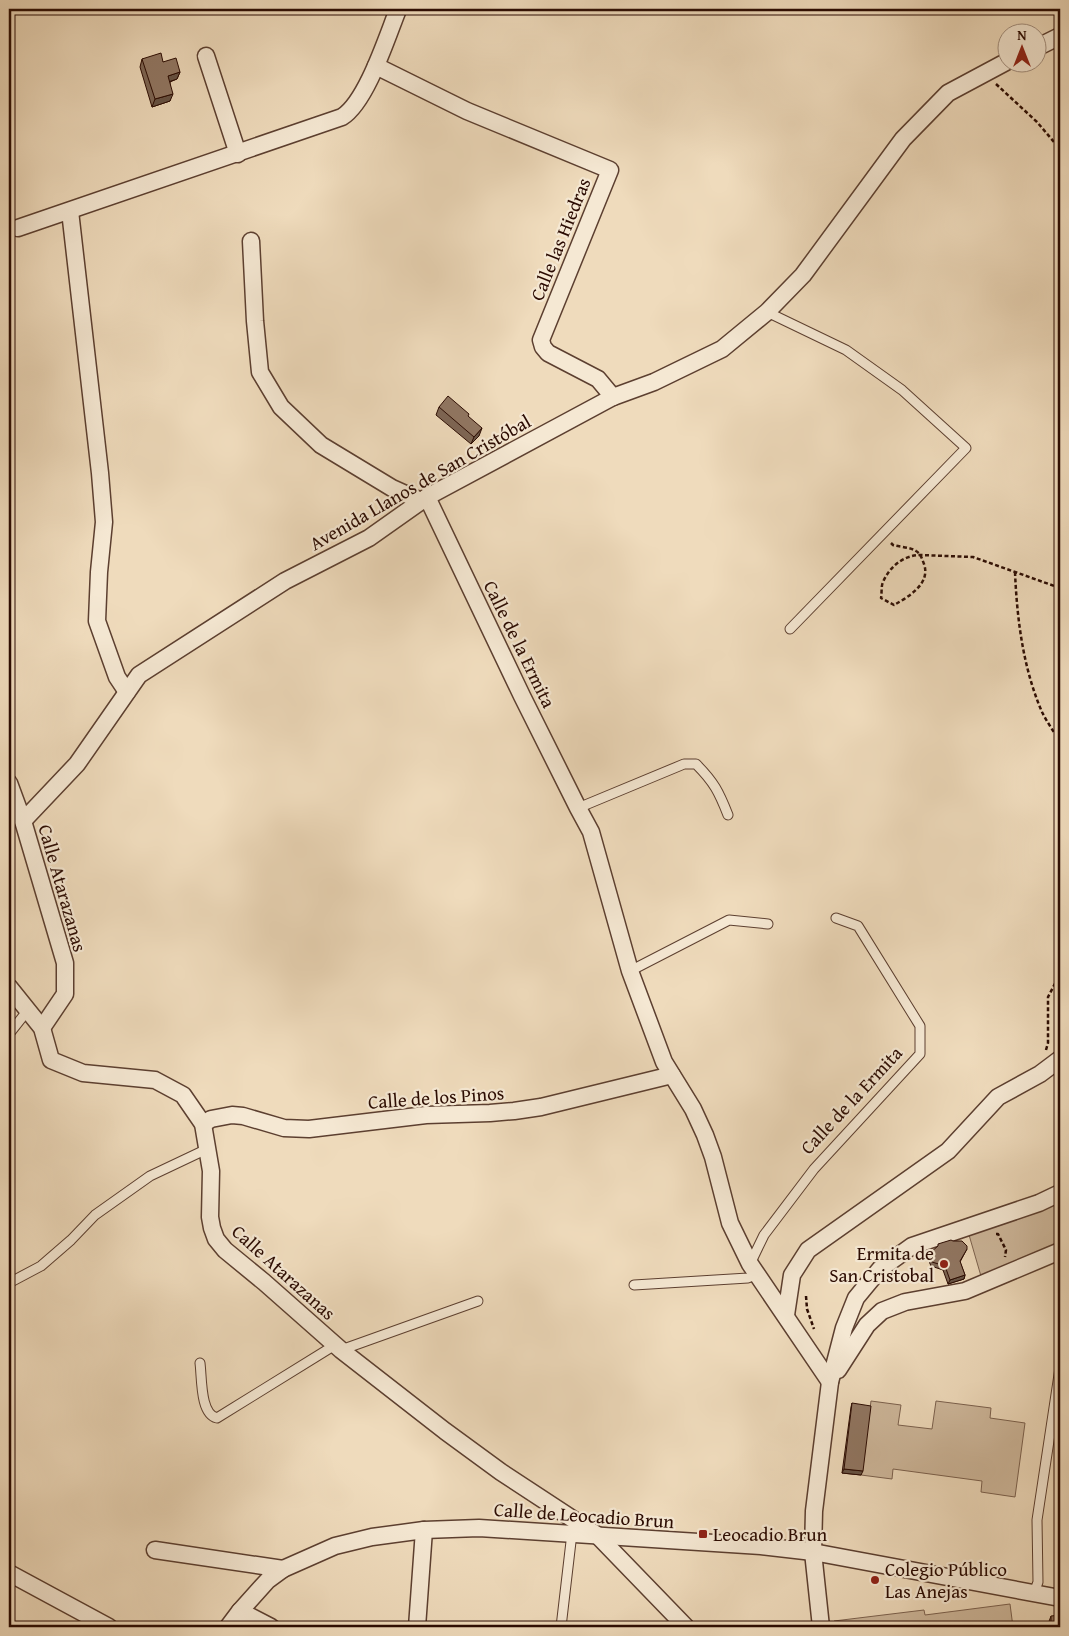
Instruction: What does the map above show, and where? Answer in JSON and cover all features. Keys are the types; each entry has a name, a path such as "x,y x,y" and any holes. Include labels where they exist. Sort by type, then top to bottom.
{"street":[{"path":"18,228 238,154 348,114 355,105 376,66 397,12"},
{"path":"1046,43 1060,36"},
{"path":"206,56 238,154"},
{"name":"Calle las Hiedras","path":"376,66 467,111 610,170 541,340 543,347 548,353 598,379 613,396"},
{"name":"Avenida Llanos de San Cristóbal","path":"23,821 77,764 139,675 285,581 369,538 424,499 613,396 654,382 722,349 767,312 803,275 904,139 948,93 996,67"},
{"path":"70,211 104,522 98,580 97,620 117,677 127,692"},
{"path":"251,241 260,372 281,407 321,445 392,488 424,499"},
{"name":"Calle de la Ermita","path":"424,499 591,832 630,972 659,1051 693,1109 705,1135 713,1157 730,1224 741,1248 830,1382"},
{"name":"Calle Atarazanas","path":"9,783 23,821 65,962 65,994 42,1028 51,1060 82,1073 155,1080 183,1095 203,1124 211,1179 210,1218 216,1239 234,1258 338,1347 445,1432 597,1535 686,1627"},
{"path":"9,988 42,1028"},
{"path":"786,1315 792,1275 808,1250 948,1151 998,1098 1060,1060"},
{"name":"Calle de los Pinos","path":"203,1124 211,1119 232,1115 243,1116 284,1128 309,1129 426,1115 514,1111 541,1107 672,1075"},
{"path":"822,1627 813,1552 814,1511 830,1382 844,1328 856,1298 880,1269 912,1246 1039,1203 1060,1193"},
{"path":"830,1382 867,1325 882,1311 905,1302 965,1291 1060,1251"},
{"name":"Calle de Leocadio Brun","path":"228,1627 268,1580 283,1569 335,1546 372,1537 424,1530 480,1528 761,1546 813,1552 1060,1598"},
{"path":"417,1627 424,1530"},
{"path":"155,1550 283,1569"},
{"path":"9,1573 109,1627"},
{"path":"240,1611 271,1627"}],"lane":[{"path":"767,312 846,350 902,390 966,448 790,629"},
{"path":"578,808 684,764 696,764 708,775 720,792 728,815"},
{"name":"Calle de la Ermita","path":"754,1269 764,1235 814,1169 920,1054 920,1026 858,926 836,918"},
{"path":"630,972 729,920 768,924"},
{"path":"9,1034 28,1010"},
{"path":"9,1282 42,1266 95,1215 150,1176 207,1149"},
{"path":"634,1284 748,1278 754,1269"},
{"name":"Calle Atarazanas","path":"200,1363 204,1404 209,1412 217,1418 338,1347 478,1301"},
{"path":"1034,1593 1038,1582 1037,1520 1060,1368"},
{"path":"560,1627 572,1533"}],"path":[{"path":"983,74 1006,92 1037,122 1060,149"},
{"path":"882,535 893,545 914,550 921,555 925,568 923,581 910,596 894,605 881,598 883,582 896,563 913,555 921,555 974,557 1060,588"},
{"path":"1014,572 1016,601 1026,665 1042,712 1060,742"},
{"path":"1040,1074 1048,1043 1048,997 1060,974"},
{"path":"967,1228 998,1234 1006,1250 1001,1276"},
{"path":"805,1290 808,1308 817,1335"}],"shaded area":[{"path":"1060,1193 1060,1251 983,1283 967,1228"},
{"path":"871,1401 901,1405 898,1425 932,1429 936,1401 991,1408 990,1418 1025,1423 1015,1497 981,1492 982,1481 893,1469 892,1479 861,1475"},
{"path":"1010,1604 1013,1627 835,1627 834,1621 924,1610 925,1615"}],"building":[{"path":"161,53 163,62 176,58 180,72 168,76 173,94 155,99 142,59"},
{"path":"448,396 482,428 474,437 439,407"},
{"name":"Ermita de San Cristobal","path":"951,1240 962,1241 967,1246 967,1249 960,1261 965,1275 950,1280 945,1266 932,1262 930,1255 938,1244"},
{"path":"852,1403 871,1406 863,1471 844,1469"},
{"path":"1060,1615 1060,1627 1051,1627 1051,1616"}],"place":[{"name":"Ermita de San Cristobal","path":"944,1264"},
{"name":"Leocadio Brun","path":"703,1534"},
{"name":"Colegio Público Las Anejas","path":"875,1580"}]}
